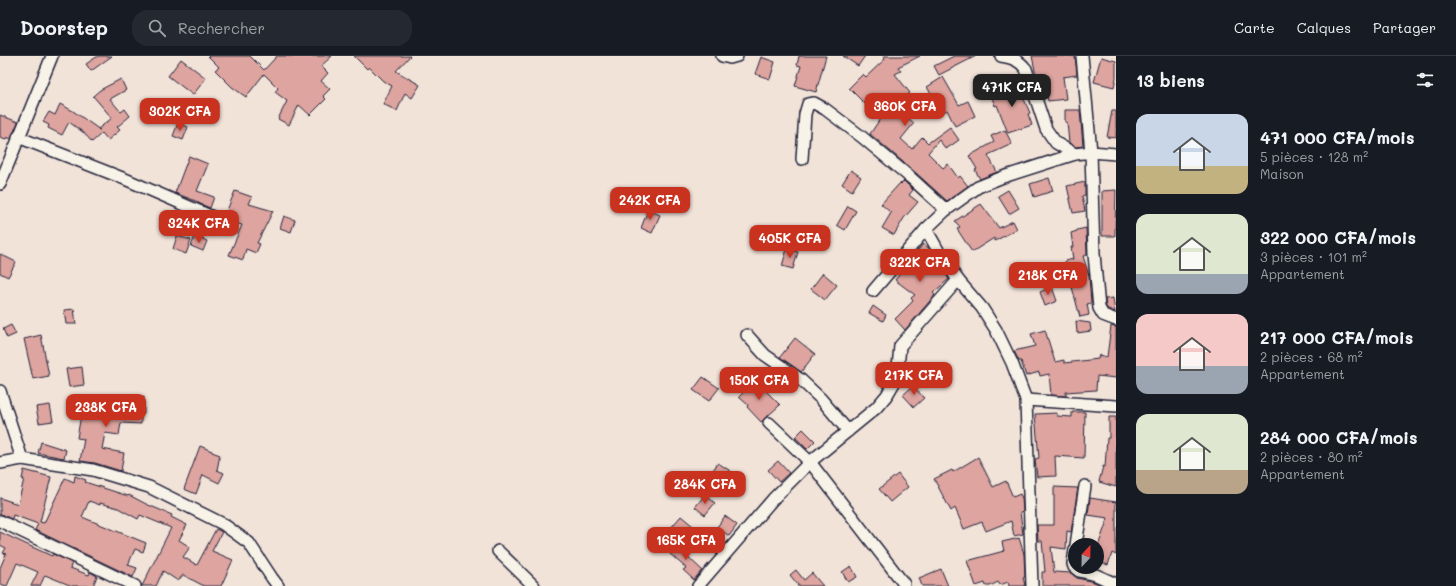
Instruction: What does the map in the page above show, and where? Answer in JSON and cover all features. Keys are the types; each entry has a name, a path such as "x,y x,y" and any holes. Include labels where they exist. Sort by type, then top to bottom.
{"street":[{"path":"0,184 52,56"},
{"path":"722,56 730,58 737,56"},
{"path":"1001,56 1012,58 1021,62 1026,69 1046,129 1056,143 1075,154"},
{"path":"1082,56 1091,152 1094,254 1099,308 1103,315 1116,320"},
{"path":"802,159 805,114 808,104 814,103 825,109 862,137 946,210"},
{"path":"18,137 125,179 231,225"},
{"path":"874,291 926,229 946,210 978,187 1003,177 1075,154 1091,152 1116,154"},
{"path":"926,229 939,252 958,280 982,308 996,330 1012,363 1026,400 1032,586"},
{"path":"700,585 773,499 810,462 876,408 887,395 894,383 898,368 900,346 958,280"},
{"path":"747,335 764,355 801,380 821,399 848,431"},
{"path":"0,391 22,459"},
{"path":"1026,400 1116,406"},
{"path":"769,424 810,462 903,585"},
{"path":"0,463 22,459 92,470 149,487 216,520 249,543 278,586"},
{"path":"1077,538 1085,486"},
{"path":"0,521 135,586"},
{"path":"498,551 534,586"},
{"path":"1092,574 1116,584"}],"building":[{"path":"98,56 112,56 91,71 86,64"},
{"path":"208,56 250,56 264,70 277,56 332,56 321,66 328,73 321,81 330,89 323,96 326,99 310,115 299,105 289,125 278,119 287,101 275,92 278,88 264,74 246,97 232,87 215,70 219,67"},
{"path":"354,56 410,56 396,71 420,85 412,98 405,93 397,111 383,104 392,86 383,81 369,67 367,69"},
{"path":"799,56 826,56 816,92 795,86 801,66 797,65"},
{"path":"843,56 865,56 858,66"},
{"path":"883,56 920,56 898,67 901,71 895,74 910,93 893,106 914,123 901,139 912,149 922,137 928,143 950,127 959,140 946,149 939,140 928,153 943,168 948,164 958,178 960,176 968,186 947,201 870,134 880,119 849,88 863,74 866,77 885,59"},
{"path":"954,56 976,56 939,75 934,66"},
{"path":"1032,56 1075,56 1077,75 1063,77 1066,99 1048,101 1044,78 1037,80"},
{"path":"761,57 775,62 770,79 755,74"},
{"path":"1101,57 1116,61 1116,78 1114,87 1094,82"},
{"path":"181,59 206,78 193,95 168,76"},
{"path":"943,77 959,105 968,101 975,116 955,126 947,110 942,113 927,87"},
{"path":"121,79 126,90 110,99 121,112 125,109 130,116 117,127 120,130 108,140 102,133 92,142 84,133 69,122 62,135 48,128 49,125 43,122 49,112 55,115 60,104 73,111 98,129 112,118 93,96 100,90"},
{"path":"1014,82 1020,98 1023,97 1030,113 1028,114 1032,125 1008,133 990,92"},
{"path":"1065,110 1080,110 1083,146 1076,147 1069,143 1067,122 1065,122"},
{"path":"1112,111 1116,111 1116,138 1107,137"},
{"path":"0,115 18,122 11,139 7,137 6,139 0,137"},
{"path":"178,123 188,127 183,140 173,136"},
{"path":"1005,130 1012,144 988,155 997,172 980,179 975,170 977,169 969,156 994,142 991,136"},
{"path":"189,156 208,164 197,191 214,197 210,208 175,193"},
{"path":"851,170 861,177 852,191 842,184"},
{"path":"1049,178 1053,191 1034,197 1030,184"},
{"path":"904,181 913,190 909,195 918,202 904,218 894,235 882,228 891,213 881,204 900,183 901,184"},
{"path":"1085,182 1085,195 1082,196 1085,211 1073,213 1067,186"},
{"path":"1008,190 1019,208 1009,214 998,196"},
{"path":"1116,190 1115,236 1102,236 1102,191"},
{"path":"235,191 252,197 249,204 273,211 257,243 260,244 256,253 246,249 243,260 229,255 242,225 225,215"},
{"path":"981,204 999,228 1013,221 1017,229 995,241 994,238 972,252 957,229 960,227 955,221"},
{"path":"848,206 856,211 845,230 837,225"},
{"path":"648,210 660,215 652,233 641,228"},
{"path":"284,216 295,220 291,232 280,228"},
{"path":"1086,228 1087,255 1083,256 1089,276 1091,303 1087,304 1089,315 1080,317 1065,261 1073,259 1071,233"},
{"path":"177,236 191,240 186,254 173,249"},
{"path":"195,236 207,241 203,251 191,246"},
{"path":"923,244 929,248 949,279 933,293 935,295 905,330 895,319 913,301 911,298 915,295 895,280"},
{"path":"787,249 798,252 793,269 782,266"},
{"path":"0,254 16,262 8,277 0,273"},
{"path":"823,273 837,285 825,300 811,289"},
{"path":"1052,287 1057,301 1045,306 1040,292"},
{"path":"1113,298 1115,312 1106,307 1105,299"},
{"path":"873,306 886,315 883,321 869,313"},
{"path":"74,309 76,324 66,324 64,310"},
{"path":"1076,321 1090,323 1091,331 1077,333"},
{"path":"11,325 16,334 7,338 3,329"},
{"path":"1111,326 1116,327 1116,378 1097,376 1096,390 1066,392 1066,396 1051,395 1049,374 1040,376 1039,372 1026,376 1021,361 1019,361 1014,351 1035,346 1031,334 1045,330 1055,362 1064,360 1064,363 1098,359 1099,355 1107,357"},
{"path":"41,335 49,376 33,379 24,339"},
{"path":"795,338 815,354 801,372 780,357"},
{"path":"82,367 84,385 69,387 66,369"},
{"path":"703,377 719,388 709,401 693,390"},
{"path":"755,380 780,405 761,422 747,407 748,405 739,397"},
{"path":"913,386 924,398 914,407 903,395"},
{"path":"84,397 128,405 128,397 144,397 144,414 141,414 141,424 121,423 119,435 105,433 102,449 124,453 121,471 95,463 80,461 84,439 77,438"},
{"path":"50,405 53,421 39,423 36,407"},
{"path":"1072,412 1085,412 1084,458 1055,456 1056,476 1037,477 1035,459 1039,458 1035,414 1057,413 1057,416 1072,417"},
{"path":"1109,417 1116,417 1116,487 1099,482 1103,466 1105,467 1107,438 1109,438"},
{"path":"803,429 815,441 807,449 795,437"},
{"path":"41,442 66,450 64,458 38,453"},
{"path":"200,446 220,455 217,470 224,473 219,483 203,475 196,494 184,489"},
{"path":"978,457 993,487 1006,481 1013,497 1020,494 1022,498 1023,511 1020,512 1023,534 1014,536 1011,521 986,531 982,522 964,529 955,508 951,511 934,479 952,470 953,472"},
{"path":"778,461 789,473 779,482 768,470"},
{"path":"718,463 732,472 721,488 708,480 708,477"},
{"path":"24,470 51,477 40,522 44,523 65,478 74,482 75,476 86,480 85,482 128,496 129,495 172,515 171,517 187,525 179,540 190,547 183,557 197,565 216,529 222,532 212,551 233,560 221,586 204,586 183,575 178,581 163,571 156,586 142,586 171,528 140,515 138,519 118,508 100,503 100,505 89,501 82,517 146,543 143,552 135,549 128,565 137,568 133,577 35,530 38,524 13,515 12,519 0,514 0,498 18,504 24,479 22,479"},
{"path":"898,474 908,487 890,502 879,489"},
{"path":"1054,487 1078,488 1071,532 1067,531 1066,549 1051,547 1054,572 1072,574 1077,578 1103,586 1042,586 1042,572 1045,572 1042,541 1038,541 1037,525 1054,525"},
{"path":"705,495 715,503 705,515 695,507"},
{"path":"1090,498 1116,502 1116,555 1112,553 1108,565 1104,564 1104,538 1101,538 1108,518 1088,515"},
{"path":"681,516 693,526 681,540 669,530"},
{"path":"725,516 737,525 729,536 717,527"},
{"path":"0,532 52,556 53,554 72,563 70,568 89,575 90,572 97,576 93,586 72,586 45,575 40,586 31,586 38,572 17,563 7,586 0,584 0,568 6,554 3,553 6,548 0,545"},
{"path":"1019,538 1024,554 1025,577 1023,577 1025,586 1009,586 1008,582 1000,585 998,582 990,586 986,586 985,583 976,586 967,561 1004,551 1002,542"},
{"path":"680,543 691,553 688,557 702,570 694,580 683,570 686,568 670,554"},
{"path":"851,566 857,577 848,582 842,572"},
{"path":"941,569 948,586 922,586 919,578"},
{"path":"796,570 804,580 812,573 823,586 797,586 798,585 790,575"}]}
